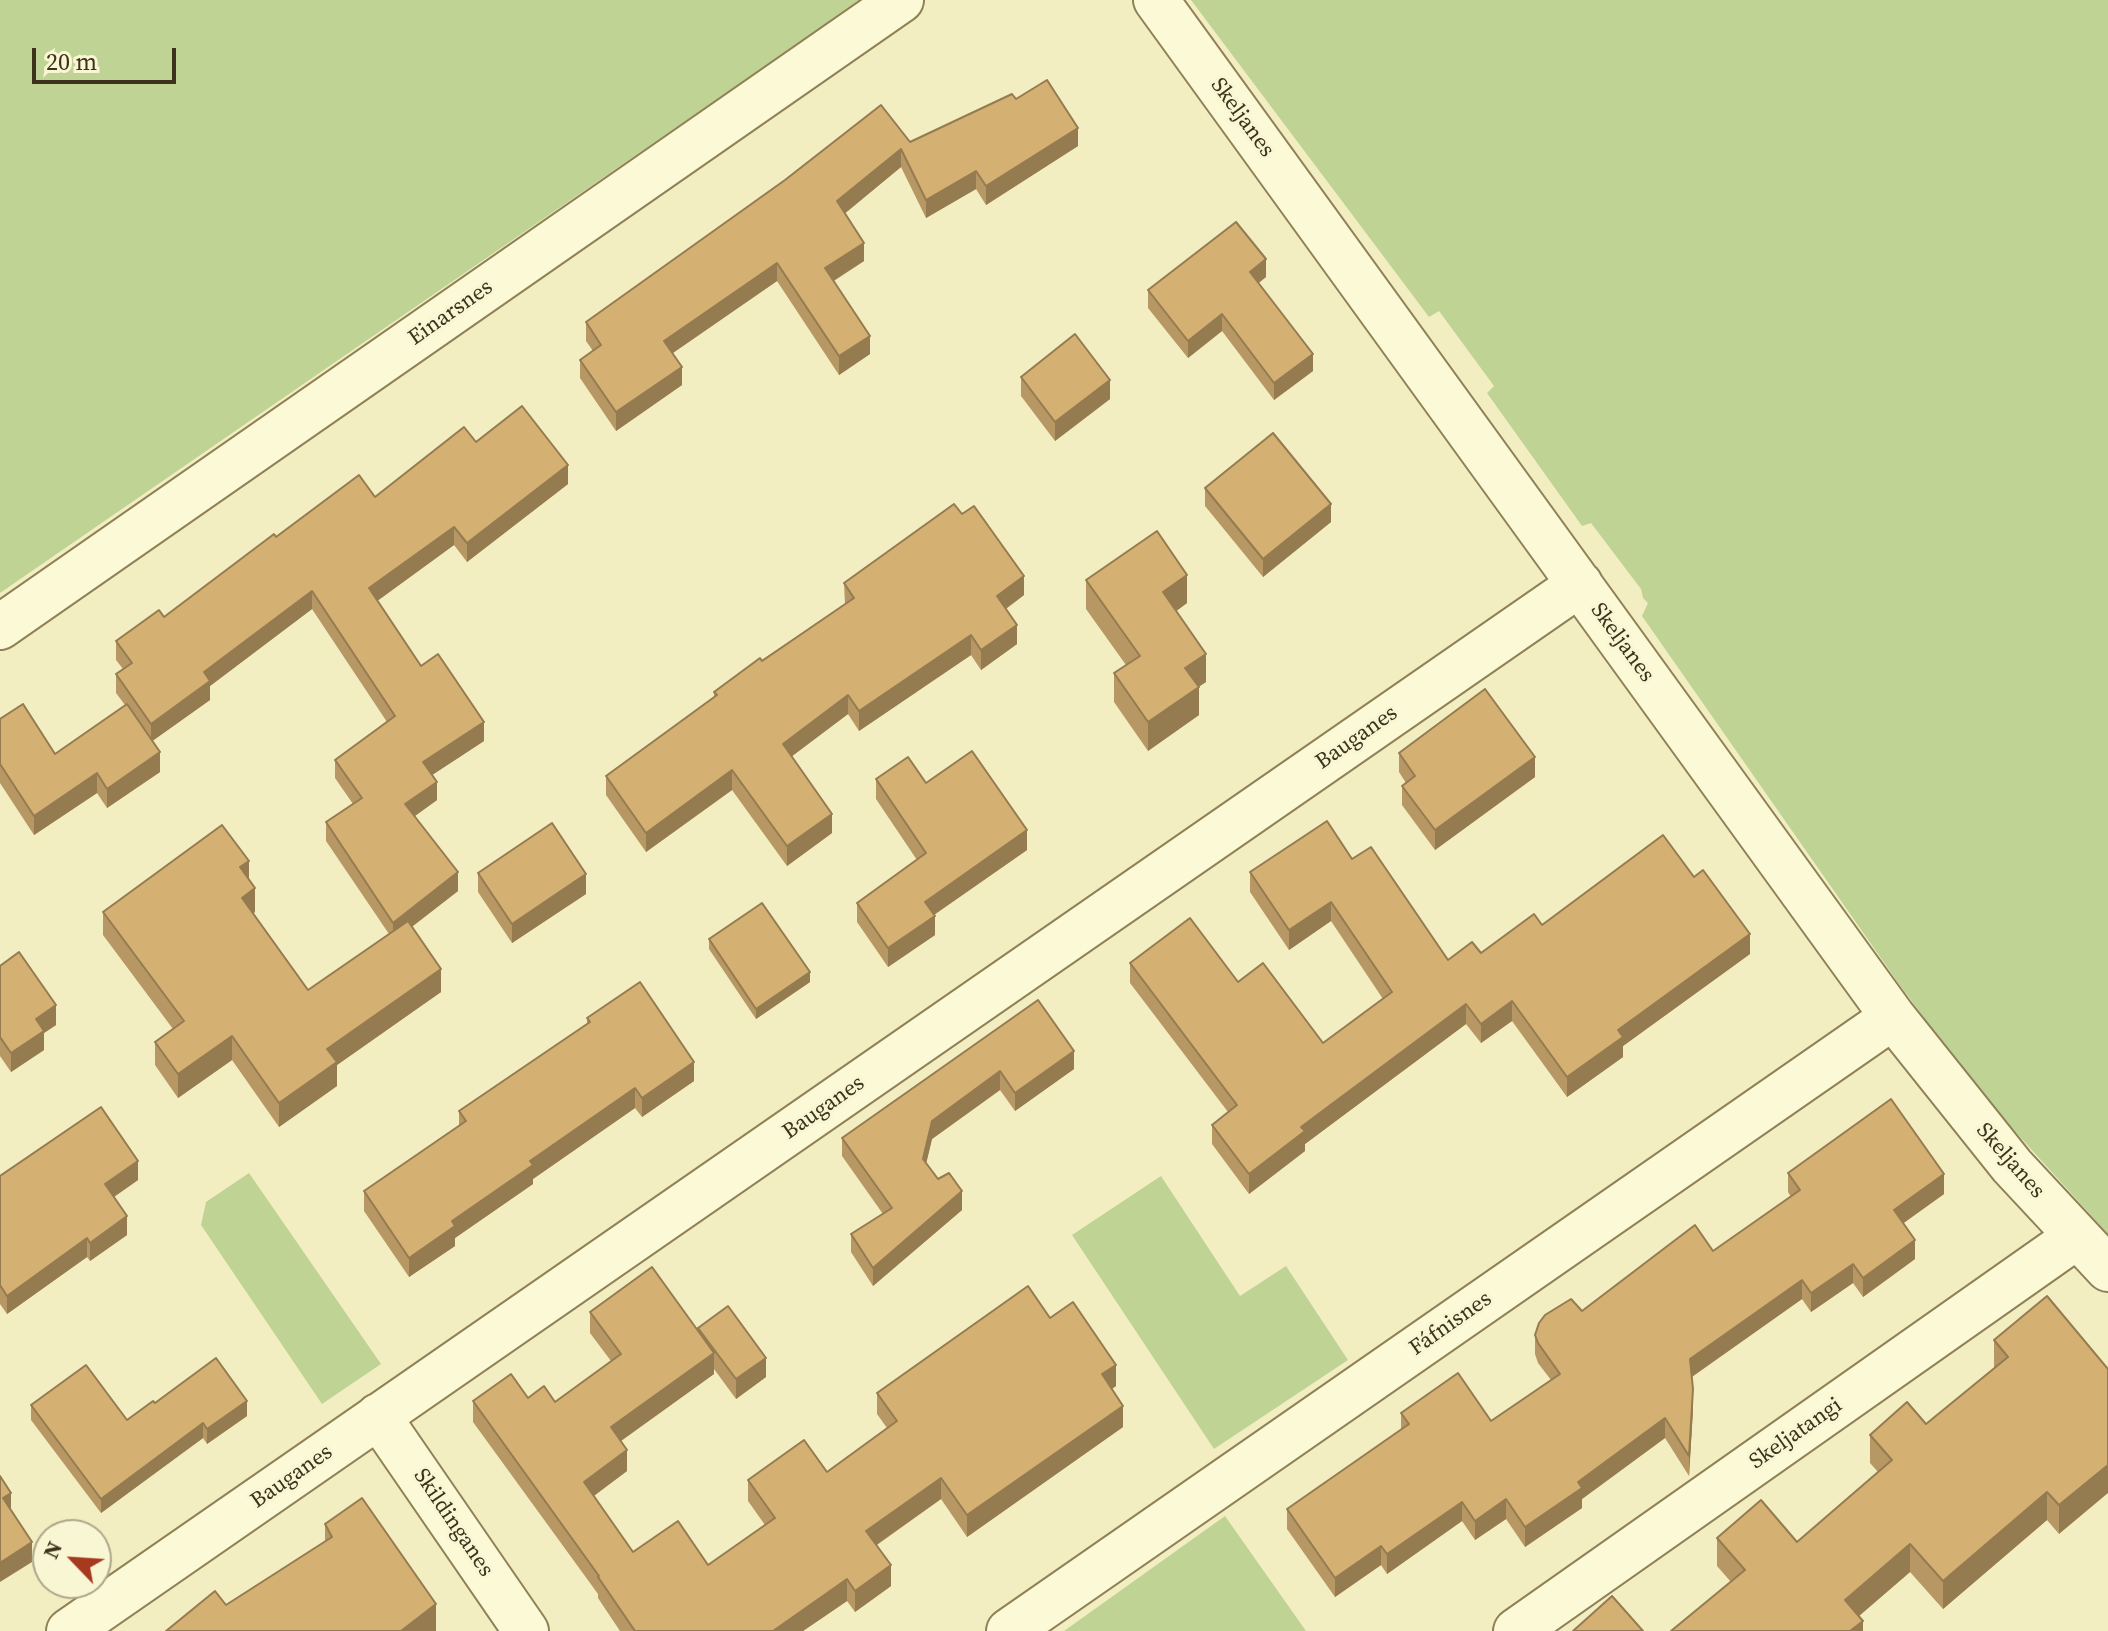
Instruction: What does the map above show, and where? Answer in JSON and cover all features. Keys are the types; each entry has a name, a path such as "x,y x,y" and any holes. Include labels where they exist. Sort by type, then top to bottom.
{"street":[{"name":"Einarsnes","path":"0,627 901,0"},
{"name":"Skeljanes","path":"1156,0 1893,1017 1951,1092 2076,1237 2108,1269"},
{"name":"Bauganes","path":"69,1631 1580,584"},
{"name":"Fáfnisnes","path":"1009,1631 1893,1017"},
{"name":"Skeljatangi","path":"1516,1631 2076,1237"},
{"name":"Skildinganes","path":"378,1416 526,1631"}],"green space":[{"path":"0,0 861,0 0,593"},
{"path":"1191,0 2108,0 2108,1234 1981,1094 1899,984 1642,616 1648,603 1641,589 1591,523 1582,526 1487,393 1494,386 1439,311 1429,317"},
{"path":"249,1173 381,1364 322,1404 201,1225 206,1202"},
{"path":"1161,1176 1240,1296 1286,1266 1348,1360 1214,1449 1072,1235"},
{"path":"1225,1516 1306,1631 1064,1631"}],"building":[{"path":"1047,80 1078,128 986,186 976,171 926,200 901,149 837,201 864,243 825,268 870,336 839,356 777,263 664,341 682,367 616,412 580,360 601,345 586,322 785,180 881,105 910,142 1012,94 1016,99"},
{"path":"1236,222 1266,259 1250,272 1313,354 1274,383 1222,314 1188,341 1148,290"},
{"path":"1075,334 1110,380 1055,422 1021,377"},
{"path":"522,406 568,465 467,543 454,527 369,588 421,666 438,654 484,722 423,762 437,782 405,804 458,872 393,923 326,822 362,798 335,760 395,716 312,591 204,672 210,681 151,724 116,674 132,663 116,641 159,610 164,617 359,475 375,497 464,427 476,442"},
{"path":"1273,433 1331,504 1263,559 1205,488"},
{"path":"954,504 962,514 974,506 1024,576 997,596 1017,625 981,650 971,635 859,711 848,695 783,744 832,814 787,846 732,770 646,833 606,776 717,695 714,692 760,658 762,661 854,598 844,583"},
{"path":"1157,531 1187,575 1163,592 1206,654 1185,668 1199,687 1148,722 1114,673 1140,656 1086,580"},
{"path":"1485,689 1535,757 1435,830 1402,786 1415,776 1399,753"},
{"path":"23,704 55,754 127,704 160,752 107,789 97,773 34,816 0,764 0,719"},
{"path":"972,751 1027,830 925,902 935,916 888,948 857,903 926,853 876,779 908,757 926,783"},
{"path":"1327,821 1352,859 1371,847 1448,960 1472,942 1481,953 1534,914 1542,925 1663,835 1694,877 1703,870 1750,934 1618,1030 1623,1037 1567,1077 1512,1001 1481,1024 1466,1004 1301,1127 1305,1131 1249,1174 1212,1125 1237,1105 1130,963 1190,918 1238,982 1263,963 1323,1043 1392,992 1331,902 1289,930 1250,872"},
{"path":"552,823 586,874 512,924 478,873"},
{"path":"222,825 249,861 240,867 255,888 242,898 308,990 408,921 441,969 327,1049 337,1062 279,1103 232,1036 178,1074 155,1042 184,1021 103,912"},
{"path":"762,903 810,972 756,1009 709,939"},
{"path":"19,952 56,1005 36,1019 44,1031 11,1053 0,1037 0,966"},
{"path":"640,982 694,1062 642,1098 635,1088 530,1161 533,1165 452,1221 455,1226 409,1258 364,1191 466,1121 459,1111 590,1022 587,1018"},
{"path":"1038,1000 1074,1051 1015,1093 1000,1071 932,1121 923,1159 938,1179 949,1173 962,1191 873,1268 851,1234 892,1208 842,1138"},
{"path":"1891,1099 1944,1174 1894,1210 1915,1240 1863,1278 1853,1264 1811,1293 1802,1280 1690,1359 1693,1389 1689,1456 1665,1418 1578,1482 1582,1488 1525,1527 1506,1499 1475,1521 1462,1502 1387,1554 1381,1546 1335,1578 1287,1509 1409,1424 1401,1413 1458,1373 1491,1421 1560,1374 1535,1335 1545,1315 1571,1299 1582,1311 1695,1225 1713,1251 1800,1190 1788,1173"},
{"path":"101,1107 138,1161 105,1184 127,1216 90,1243 87,1238 7,1296 0,1285 0,1176"},
{"path":"652,1267 714,1353 611,1427 627,1450 584,1482 633,1552 678,1521 708,1565 775,1518 748,1480 804,1440 827,1472 897,1421 877,1393 1028,1286 1050,1318 1073,1302 1116,1365 1102,1374 1123,1406 967,1515 941,1478 866,1531 891,1565 855,1591 847,1579 773,1631 635,1631 473,1401 511,1374 528,1398 544,1386 555,1402 621,1354 590,1312"},
{"path":"2047,1296 2108,1369 2108,1465 2059,1505 2047,1492 1943,1581 1910,1544 1845,1600 1863,1621 1850,1631 1671,1631 1745,1570 1717,1538 1761,1500 1797,1542 1892,1460 1870,1435 1907,1402 1926,1424 2008,1357 1994,1340"},
{"path":"728,1306 766,1358 736,1379 698,1328"},
{"path":"216,1358 247,1401 207,1429 203,1423 101,1499 31,1405 86,1365 127,1420"},
{"path":"0,1476 11,1493 3,1498 32,1542 0,1563"},
{"path":"362,1498 436,1604 401,1631 166,1631 215,1591 226,1605 332,1537 325,1524"},
{"path":"1612,1596 1643,1631 1573,1631"}]}
